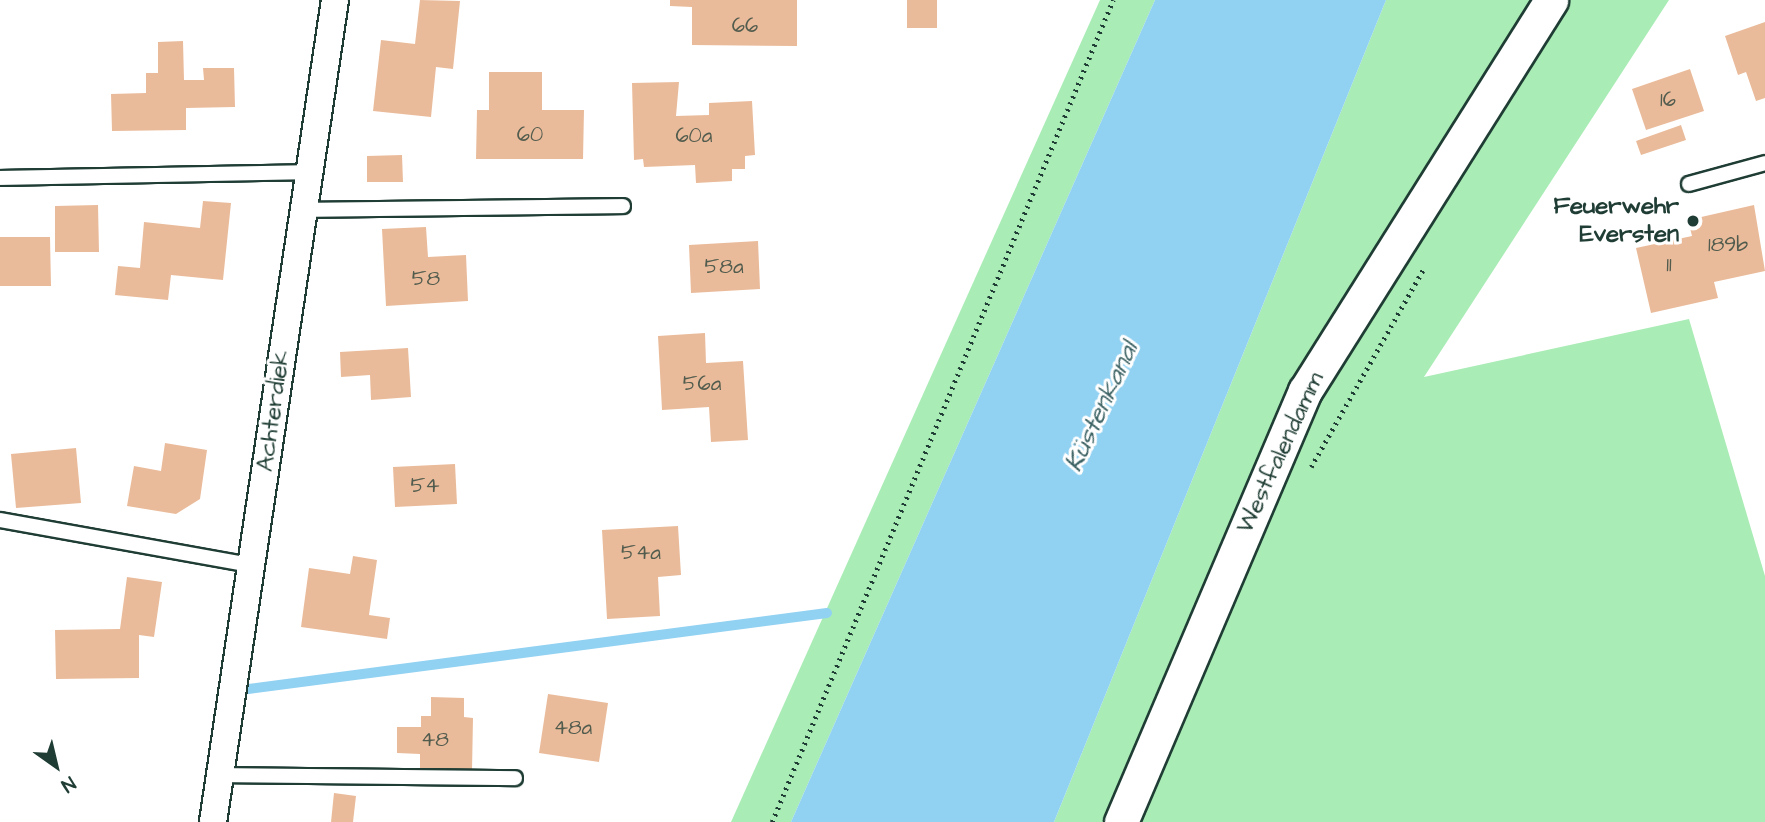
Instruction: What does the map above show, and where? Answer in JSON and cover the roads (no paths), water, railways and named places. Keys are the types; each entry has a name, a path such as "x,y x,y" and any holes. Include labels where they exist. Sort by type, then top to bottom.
{"street":[{"name":"Achterdiek","path":"213,822 335,0"},
{"name":"Westfalendamm","path":"1121,822 1305,391 1551,0"}],"lane":[{"path":"1689,184 1765,163"},
{"path":"0,178 308,172"},
{"path":"302,210 623,206"},
{"path":"0,520 251,565"},
{"path":"220,775 515,778"}],"water":[{"name":"Küstenkanal","path":"1155,0 1386,0 1054,822 791,822"}],"waterway":[{"path":"241,690 827,613"}],"place":[{"name":"Feuerwehr Eversten","path":"1693,221"}]}
